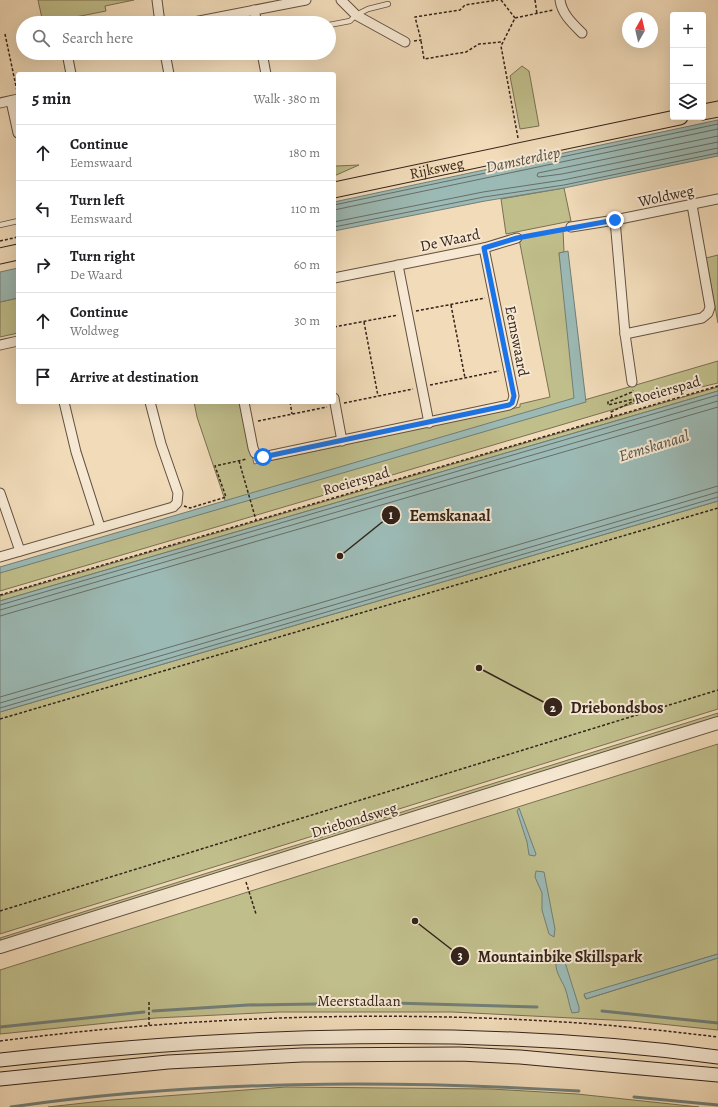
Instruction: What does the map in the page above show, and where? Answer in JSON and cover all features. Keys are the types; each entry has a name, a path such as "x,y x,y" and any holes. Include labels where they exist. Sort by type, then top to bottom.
{"main road":[{"path":"706,111 718,109"},
{"name":"Rijksweg","path":"336,190 670,119"},
{"path":"0,256 16,252"},
{"path":"0,1060 108,1049 271,1039 378,1037 477,1038 595,1045 718,1057"},
{"path":"0,1079 168,1062 310,1055 460,1054 520,1057 718,1075"}],"street":[{"path":"157,0 159,16"},
{"path":"224,16 306,0"},
{"path":"341,0 356,15 405,42"},
{"path":"560,4 571,22 582,33"},
{"path":"254,10 255,16"},
{"path":"69,60 71,72"},
{"path":"166,60 169,72"},
{"path":"263,60 266,72"},
{"path":"0,103 16,99"},
{"name":"Woldweg","path":"572,227 615,220 718,199"},
{"path":"625,334 702,318 708,313 710,307 692,205"},
{"path":"615,220 625,334 632,382"},
{"name":"De Waard","path":"336,278 484,248 517,238"},
{"name":"Eemswaard","path":"259,456 268,456 429,423 509,405 512,403 514,396 484,248"},
{"path":"398,265 429,423"},
{"path":"0,345 16,341"},
{"path":"64,404 76,452 100,528"},
{"path":"0,557 173,507 177,503 178,493 161,444 151,404"},
{"path":"244,404 253,448 259,456"},
{"path":"335,404 342,441"},
{"path":"0,493 20,551"},
{"name":"Driebondsweg","path":"0,947 718,723"}],"lane":[{"path":"336,24 350,21 356,15 368,9 388,4"},
{"path":"0,225 16,222"}],"path":[{"path":"498,0 465,5 460,10 415,18 424,59 466,52 479,44 502,42"},
{"path":"501,0 515,18"},
{"path":"535,0 537,14"},
{"path":"515,18 537,14 560,4"},
{"path":"515,18 502,42 504,69 519,141"},
{"path":"5,34 16,99"},
{"path":"405,42 421,40"},
{"path":"517,238 572,227"},
{"path":"0,241 16,237"},
{"path":"450,304 465,378"},
{"path":"364,322 378,396"},
{"path":"336,402 378,396 509,369"},
{"path":"612,417 611,412 634,401 634,399 608,404 608,402 632,392 632,382"},
{"name":"Roeierspad","path":"0,595 718,386"},
{"path":"290,404 292,414"},
{"path":"248,422 292,414 328,404"},
{"path":"177,503 190,508 226,497 215,466 259,456"},
{"path":"239,460 256,520"},
{"path":"0,719 718,508"},
{"path":"0,911 718,690"},
{"path":"242,872 256,914"},
{"path":"149,1002 149,1025"},
{"name":"Meerstadlaan","path":"0,1041 83,1030 232,1019 360,1016 436,1017 563,1022 718,1037"}],"shaded area":[{"path":"38,0 134,0 105,6 106,11 81,16 41,16"},
{"path":"522,66 529,71 539,126 520,129 510,76"},
{"path":"359,165 336,175 336,166"},
{"path":"564,188 571,221 506,234 501,199"},
{"path":"563,230 564,252 559,253 581,401 718,361 718,383 642,401 0,591 0,572 227,506 197,417 194,404 240,404 254,464 520,407 520,404 550,397 519,239"},
{"path":"718,255 718,323 706,258"},
{"path":"16,298 16,333 0,337 0,302"},
{"path":"718,387 718,391 0,601 0,596"},
{"path":"718,501 718,709 0,934 0,712"},
{"path":"718,713 718,717 0,943 0,938"},
{"path":"718,744 718,954 584,995 586,999 718,958 718,1030 632,1021 452,1012 279,1012 156,1018 0,1034 0,970"},
{"path":"286,1087 491,1089 577,1094 699,1107 48,1107 111,1100"}],"water":[{"path":"718,120 718,156 564,188 485,201 336,231 336,202"},
{"path":"568,251 586,402 0,573 0,567 574,398 559,253"},
{"path":"16,268 16,298 0,302 0,272"},
{"path":"718,391 718,501 0,712 0,601"},
{"path":"519,808 536,854 535,856 529,855 527,842 517,811"},
{"path":"536,871 544,872 555,929 554,937 549,934 542,910 542,893 535,877"},
{"path":"718,954 718,958 586,999 584,994"},
{"path":"557,958 564,959 579,1007 579,1012 572,1013 565,988 557,970"}],"waterway":[{"path":"153,1011 248,1005 376,1003"},
{"path":"393,1003 537,1007"},
{"path":"602,1011 718,1023"},
{"path":"0,1027 144,1012"},
{"path":"11,1107 82,1098 224,1087 366,1084 508,1087 579,1091"},
{"path":"634,1097 718,1105"}],"place":[{"name":"Eemskanaal","path":"340,556"},
{"name":"Driebondsbos","path":"479,668"},
{"name":"Mountainbike Skillspark","path":"415,921"}],"route":[{"path":"263,457 429,423 509,405 512,403 514,396 484,248 517,238 615,220"}],"water label":[{"name":"Damsterdiep","path":"523,160"}]}
